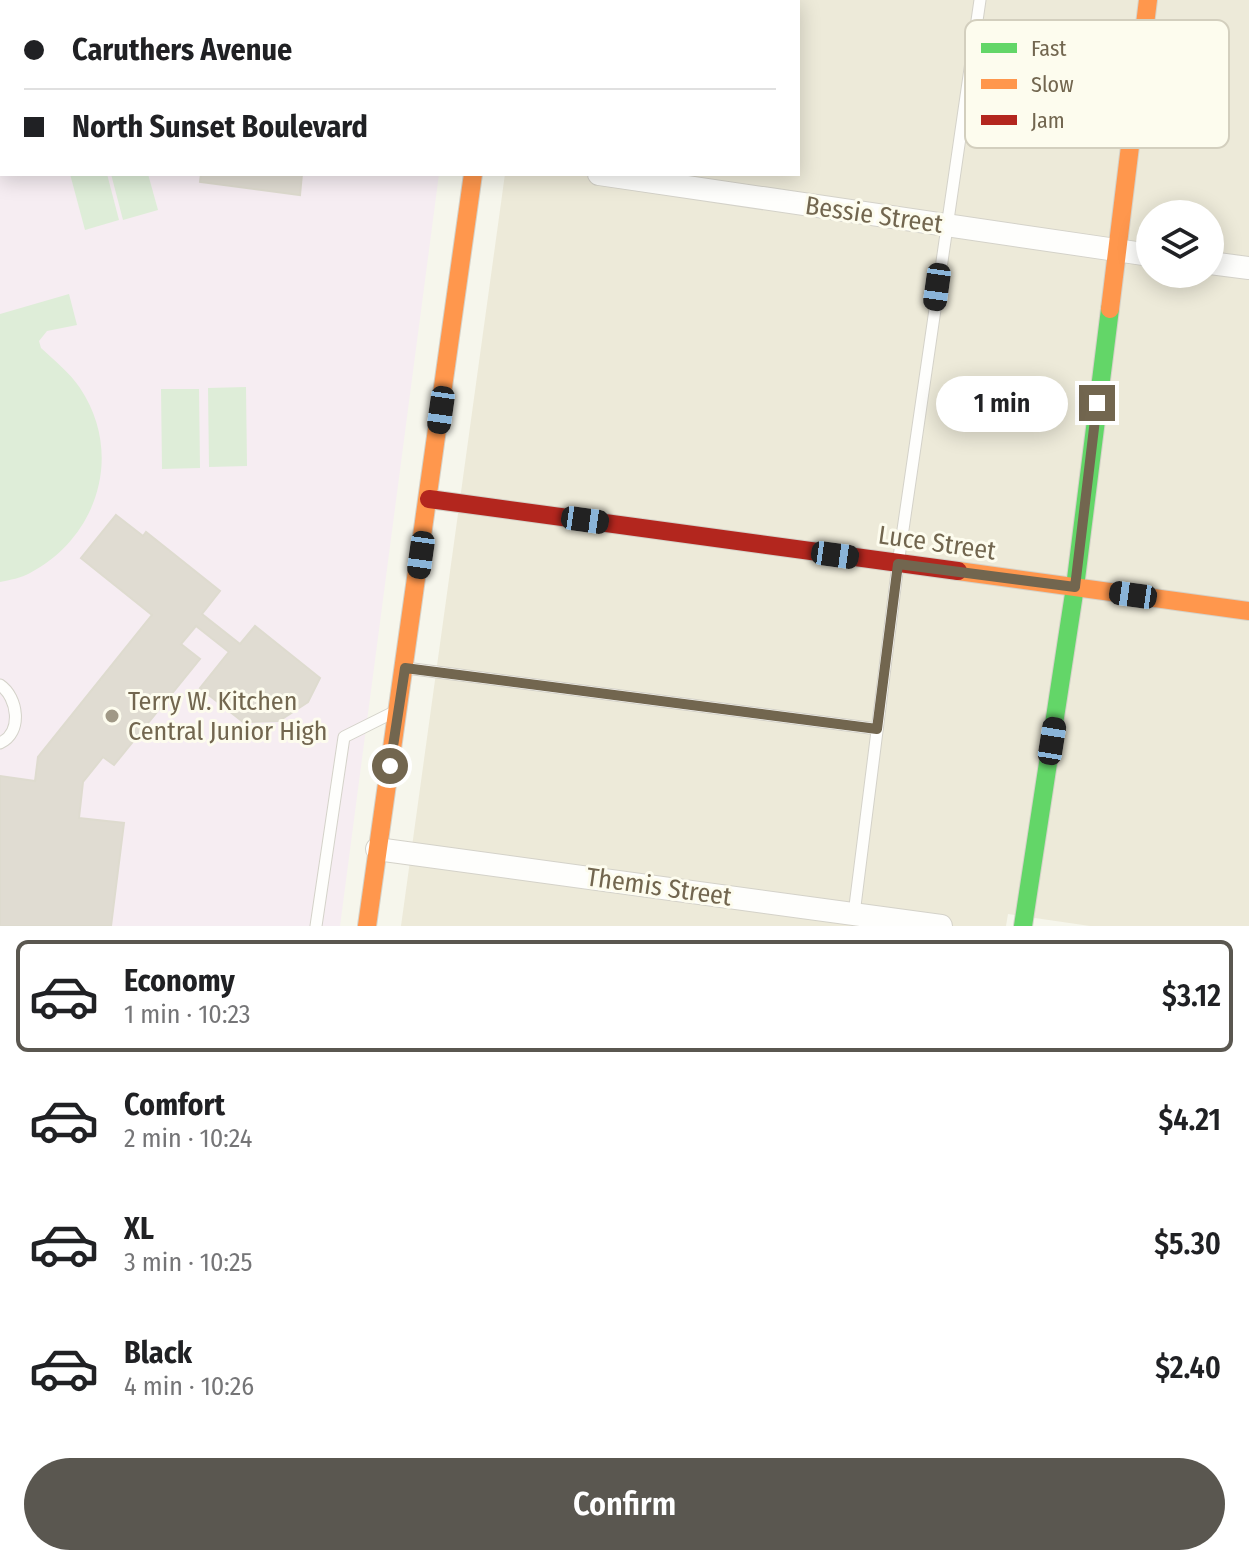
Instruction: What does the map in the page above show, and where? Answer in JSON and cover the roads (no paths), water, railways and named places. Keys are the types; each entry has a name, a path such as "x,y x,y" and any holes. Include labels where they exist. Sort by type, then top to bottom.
{"street":[{"path":"1145,20 1148,0"},
{"path":"1023,926 1075,587 1128,148"},
{"path":"367,926 473,176"},
{"name":"Bessie Street","path":"613,176 1136,253"},
{"path":"1224,265 1249,268"},
{"name":"Luce Street","path":"429,499 1249,611"},
{"name":"Themis Street","path":"377,849 941,926"}],"lane":[{"path":"977,20 980,0"},
{"path":"854,914 898,564 965,99"},
{"path":"405,668 877,729"},
{"path":"0,685 9,692 15,712 15,728 7,740 0,743"},
{"path":"316,926 344,737 399,710"}],"place":[{"name":"Terry W. Kitchen Central Junior High","path":"112,716"}]}
